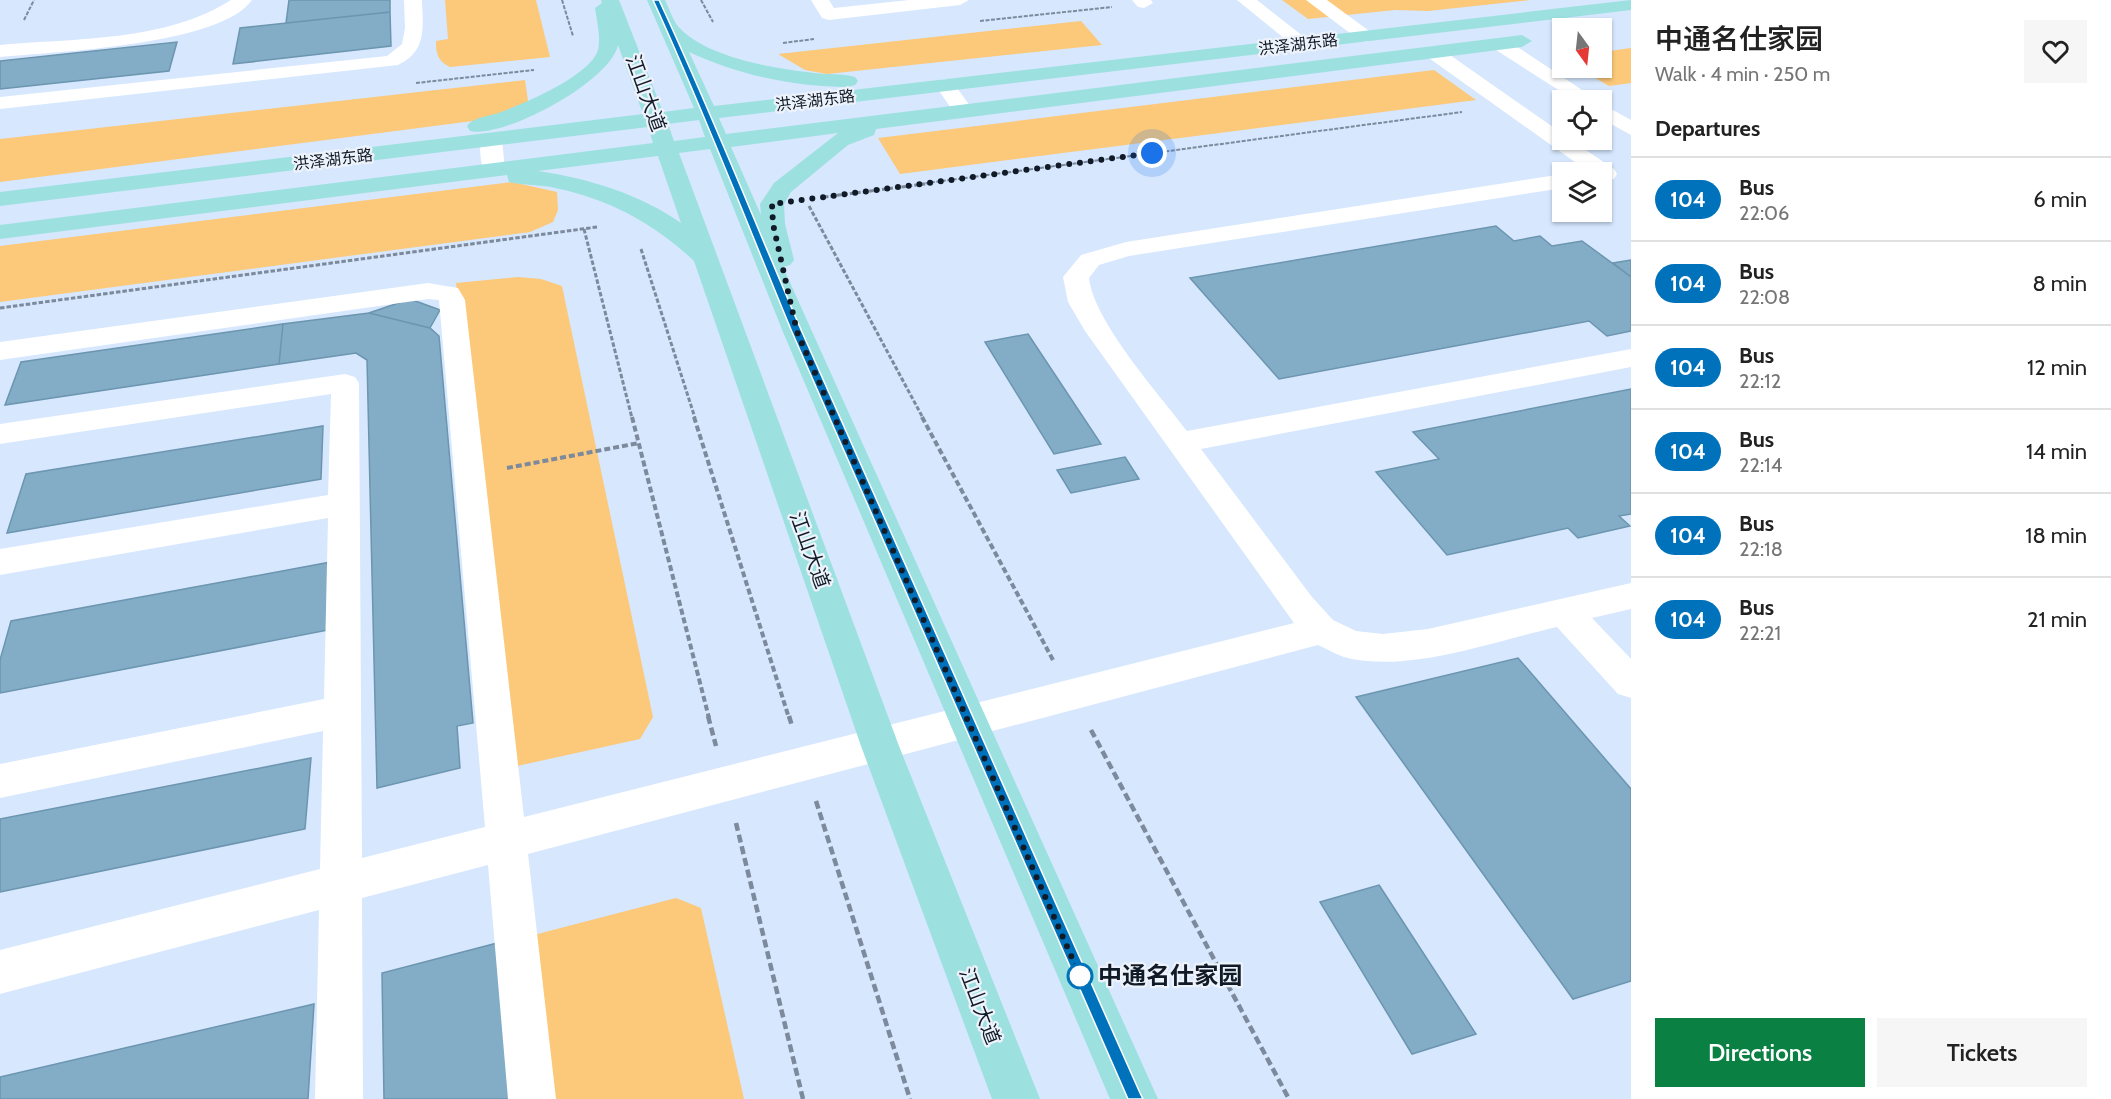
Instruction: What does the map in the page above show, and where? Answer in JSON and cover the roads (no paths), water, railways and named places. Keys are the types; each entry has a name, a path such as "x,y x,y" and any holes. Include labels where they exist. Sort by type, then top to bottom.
{"main road":[{"path":"145,181 492,123 529,109 586,76 606,56 610,43 603,0"},
{"name":"江山大道","path":"610,0 661,133 880,746 1016,1099"},
{"name":"洪泽湖东路","path":"0,232 495,169 661,133 945,85 1631,5"},
{"path":"662,14 695,47 733,61 794,77 834,82 1081,69"},
{"path":"662,14 713,126 797,332 1134,1099"},
{"name":"洪泽湖东路","path":"0,199 491,140 661,133 713,126 919,115 1542,39"},
{"path":"797,332 773,224 772,204 782,188 840,140 919,115"},
{"path":"44,227 256,207 520,176 575,186 629,213 645,211 671,227 704,257"}],"lane":[{"path":"0,51 142,36 195,23 219,14 243,0"},
{"path":"0,104 391,61 404,56 413,44 413,0"},
{"path":"820,0 828,14 884,4 960,0"},
{"path":"1246,0 1303,44"},
{"path":"1315,0 1366,36"},
{"path":"1500,44 1571,90"},
{"path":"1433,52 1587,162"},
{"path":"945,85 962,110"},
{"path":"1612,117 1631,129"},
{"path":"491,140 495,169"},
{"path":"1612,173 1631,171"},
{"path":"1552,183 1126,249 1090,260 1076,278 1081,304 1300,607 1321,630 1351,645 1383,648 1428,643 1631,596"},
{"path":"0,351 440,291 449,294 452,300 532,1099"},
{"path":"1180,443 1631,358"},
{"path":"0,434 345,383 339,1099"},
{"path":"0,562 344,504"},
{"path":"1564,611 1631,683"},
{"path":"0,972 1321,630"},
{"path":"0,781 342,711"}],"place":[{"name":"中通名仕家园","path":"1080,976"}]}
